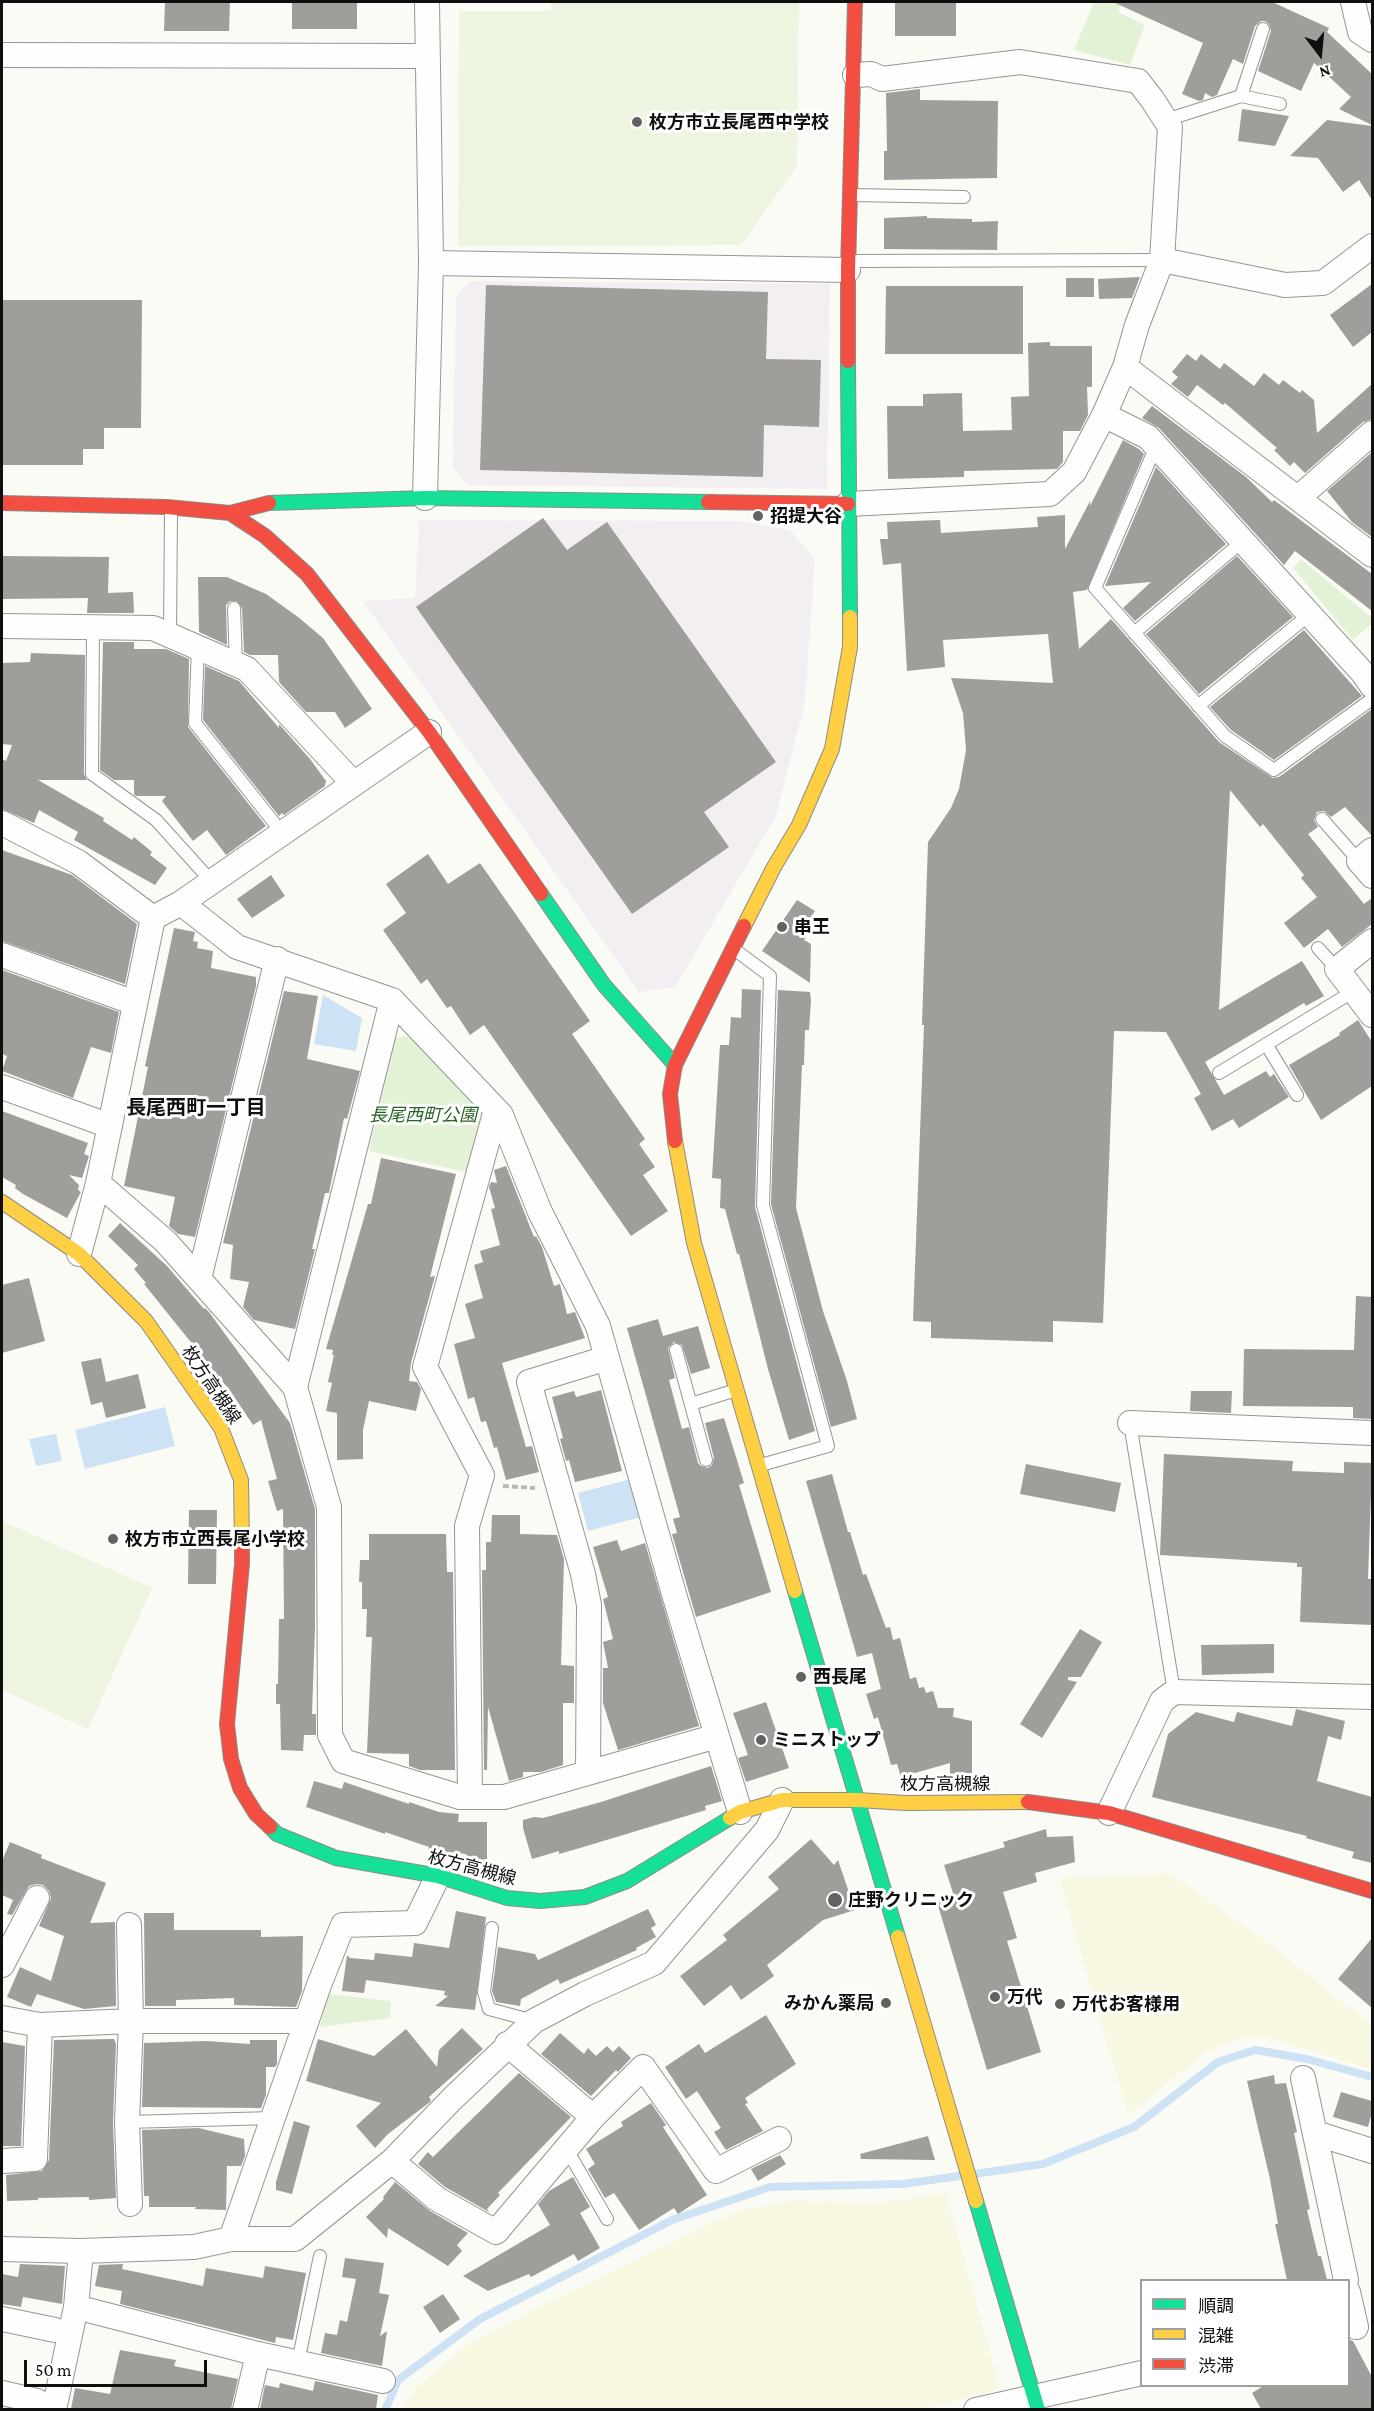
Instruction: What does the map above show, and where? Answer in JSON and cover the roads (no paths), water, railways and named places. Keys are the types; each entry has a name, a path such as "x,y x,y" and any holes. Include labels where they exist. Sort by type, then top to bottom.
{"street":[{"path":"425,498 431,263 427,2"},
{"path":"855,2 855,75 848,266 850,647 832,749 799,825 774,867 675,1065 670,1094 672,1128 694,1243 1036,2402"},
{"path":"1353,2 1360,32 1372,40"},
{"path":"2,55 427,56"},
{"path":"2,503 171,508 230,513 275,502 425,498 848,504 1050,494 1074,472 1104,415 1125,367 1137,326 1162,260 1170,127 1138,81 1020,62 882,79 871,74 855,75"},
{"path":"1162,260 1285,285 1323,283 1372,246"},
{"path":"431,263 848,266"},
{"path":"1125,367 1372,555"},
{"path":"1104,415 1148,437 1244,540 1372,686"},
{"path":"1298,498 1372,433"},
{"path":"230,513 265,536 307,574 429,732 604,985 675,1065"},
{"path":"2,626 153,628 236,663 247,669 354,784"},
{"path":"79,1254 98,1183 153,918 181,903 429,732"},
{"path":"2,823 78,862 153,918"},
{"path":"181,903 237,946 392,1000 501,1115 540,1212 598,1326 674,1594 740,1812"},
{"path":"1372,941 1337,969 1372,1014"},
{"path":"2,955 135,1003"},
{"path":"199,1279 277,959"},
{"path":"295,1388 392,1000"},
{"path":"2,1088 110,1126"},
{"path":"470,1797 467,1526 482,1475 425,1367 496,1110"},
{"path":"98,1183 166,1242 295,1388 329,1508 330,1735 343,1761 460,1797 504,1797 717,1736"},
{"name":"枚方高槻線","path":"2,1202 79,1254 146,1321 221,1428 241,1480 242,1564 227,1724 231,1759 240,1788 250,1805 256,1814 278,1834 336,1858 438,1876 507,1898 540,1901 585,1897 627,1881 740,1812 782,1800 858,1800 906,1803 1041,1802 1109,1813 1372,1891"},
{"path":"588,1773 589,1605 583,1574 529,1382 607,1358"},
{"path":"1130,1424 1372,1433"},
{"path":"1109,1813 1162,1701 1174,1692 1372,1697"},
{"path":"2,2249 81,2251 194,2247 231,2239 296,2239 392,2161 507,2044 534,2020 654,1963 767,1830 782,1800"},
{"path":"231,2239 306,2021 343,1925 415,1923 438,1876"},
{"path":"4,1952 38,1898"},
{"path":"129,1924 131,2021 127,2122 130,2205"},
{"path":"2,2018 40,2025 131,2021 306,2021"},
{"path":"2,2161 35,2159 40,2025"},
{"path":"507,2044 593,2117"},
{"path":"392,2161 437,2199 496,2232 593,2117 643,2067 716,2171 779,2139"},
{"path":"1303,2078 1346,2279"},
{"path":"1315,2133 1372,2151"},
{"path":"2,2392 46,2405 76,2307 81,2251"},
{"path":"1350,2298 1359,2327"},
{"path":"76,2307 258,2354 383,2381"},
{"path":"2,2319 55,2330"},
{"path":"245,2409 258,2354"},
{"path":"976,2409 1036,2402 1140,2374"}],"lane":[{"path":"1241,96 1263,29"},
{"path":"1166,120 1241,96 1280,104"},
{"path":"851,195 964,197"},
{"path":"848,266 1162,260"},
{"path":"1156,446 1095,588 1225,736 1275,770 1372,699"},
{"path":"170,635 171,508"},
{"path":"1134,633 1244,540"},
{"path":"234,608 236,663"},
{"path":"1198,706 1310,614"},
{"path":"93,627 92,774 156,820 212,882"},
{"path":"198,647 195,723 283,834"},
{"path":"1322,819 1368,862"},
{"path":"1318,948 1337,969"},
{"path":"734,949 770,976 763,1205 828,1446 759,1466"},
{"path":"1219,1073 1354,991"},
{"path":"1266,1044 1297,1095"},
{"path":"676,1350 706,1460"},
{"path":"691,1404 736,1390"},
{"path":"1130,1424 1174,1692"},
{"path":"492,1928 484,1992 489,2008 534,2020"},
{"path":"127,2122 273,2118"},
{"path":"566,2148 607,2219"},
{"path":"298,2362 320,2256"}],"water":[{"path":"323,995 362,1018 356,1051 314,1044"},
{"path":"165,1407 175,1446 85,1469 75,1430"},
{"path":"56,1434 62,1461 36,1466 29,1439"},
{"path":"631,1479 641,1517 588,1531 578,1493"}],"waterway":[{"path":"974,2174 1043,2164 1134,2127 1218,2062 1255,2050 1307,2059 1372,2077"},
{"path":"385,2410 398,2380 480,2319 672,2220 770,2187 903,2184 959,2176"}],"place":[{"name":"枚方市立長尾西中学校","path":"637,122"},
{"name":"招提大谷","path":"758,516"},
{"name":"串王","path":"782,927"},
{"name":"枚方市立西長尾小学校","path":"113,1539"},
{"name":"西長尾","path":"801,1677"},
{"name":"ミニストップ","path":"761,1740"},
{"name":"庄野クリニック","path":"835,1900"},
{"name":"万代","path":"995,1997"},
{"name":"みかん薬局","path":"886,2003"},
{"name":"万代お客様用","path":"1060,2004"}],"district":[{"name":"長尾西町一丁目","path":"196,1108"}],"park label":[{"name":"長尾西町公園","path":"423,1115"}]}
